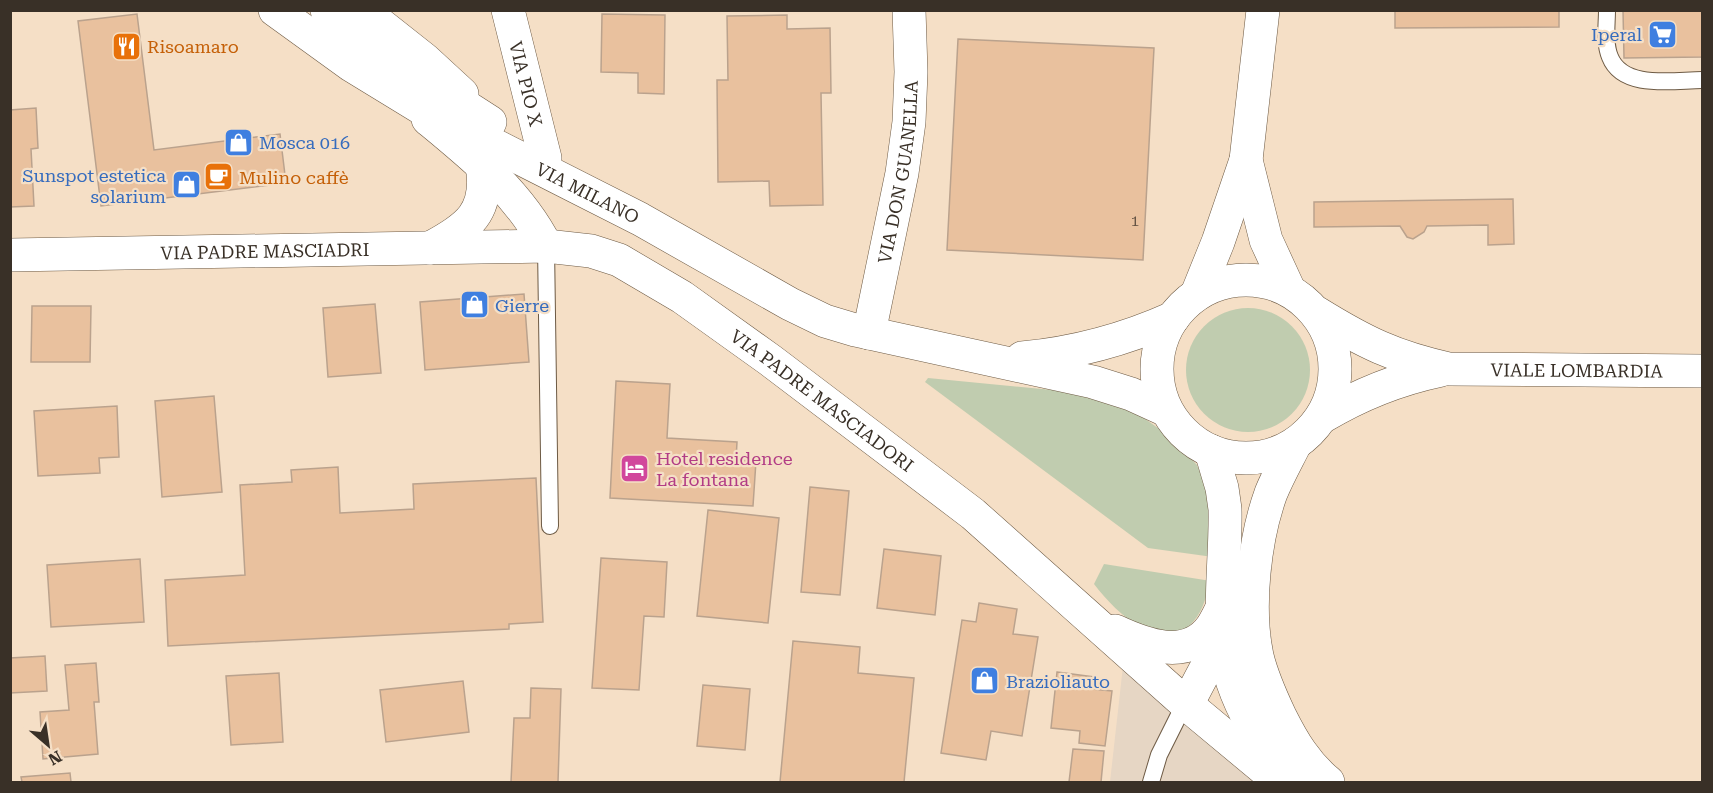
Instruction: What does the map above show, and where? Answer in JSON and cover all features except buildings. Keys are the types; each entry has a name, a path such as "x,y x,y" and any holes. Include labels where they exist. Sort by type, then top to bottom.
{"street":[{"name":"VIA MILANO","path":"275,10 351,65 433,114 640,219"},
{"path":"299,10 328,38 351,65"},
{"name":"VIA MILANO","path":"327,10 417,75 640,219"},
{"path":"362,10 436,69 483,118"},
{"name":"VIA PIO X","path":"508,10 545,158"},
{"name":"VIA DON GUANELLA","path":"869,333 902,173 909,122 911,72 909,10"},
{"path":"1197,294 1218,242 1246,160 1263,10"},
{"path":"397,93 482,165 522,207 533,223 533,246"},
{"path":"1246,160 1266,240 1289,290"},
{"path":"430,248 458,232 479,210 484,190 482,165"},
{"path":"640,219 832,324 1107,386 1166,410"},
{"name":"VIA PADRE MASCIADRI","path":"10,255 533,246"},
{"name":"VIA PADRE MASCIADORI","path":"533,246 579,249 612,258 682,297 770,360 944,490 1185,703 1280,783"},
{"path":"1242,280 1266,282 1289,290 1317,313 1330,337 1336,364 1333,392 1322,417 1310,432 1295,444 1269,456 1239,458 1211,451 1185,435 1166,410 1158,387 1157,363 1162,339 1173,318 1184,305 1197,294 1218,284 1242,280"},
{"name":"VIALE LOMBARDIA","path":"1317,313 1354,336 1388,352 1449,369"},
{"path":"999,361 1088,348 1173,318"},
{"name":"VIALE LOMBARDIA","path":"1322,417 1354,398 1381,387 1412,376 1449,369 1702,371"},
{"path":"1295,444 1274,487 1265,513 1255,577 1253,629 1261,670 1274,704 1304,759 1328,783"},
{"path":"1211,451 1222,488 1225,509 1223,621 1235,685 1263,744 1292,783"},
{"path":"1092,620 1148,645 1176,647 1190,643 1223,621"},
{"path":"1185,703 1193,693 1223,621"}],"lane":[{"path":"1607,10 1607,39 1610,57 1621,73 1641,80 1702,80"},
{"path":"533,246 550,526"},
{"path":"1151,783 1159,755 1185,703"}],"shaded area":[{"path":"1123,666 1263,782 1110,782"}],"green space":[{"path":"1248,308 1272,313 1292,326 1305,346 1310,370 1305,394 1292,414 1272,427 1248,432 1224,427 1204,414 1191,394 1186,370 1191,346 1204,326 1224,313"},
{"path":"928,378 1074,392 1099,397 1141,416 1172,438 1197,465 1210,495 1213,557 1148,548 925,382"},
{"path":"1104,564 1211,581 1200,611 1189,626 1179,631 1165,633 1152,631 1141,628 1128,619 1094,584"}],"place":[{"name":"Iperal","path":"1663,34"},
{"name":"Risoamaro","path":"126,46"},
{"name":"Mosca 016","path":"238,142"},
{"name":"Mulino caffè","path":"218,177"},
{"name":"Sunspot estetica solarium","path":"187,185"},
{"name":"Gierre","path":"474,305"},
{"name":"Hotel residence La fontana","path":"635,468"},
{"name":"Brazioliauto","path":"985,681"}]}
